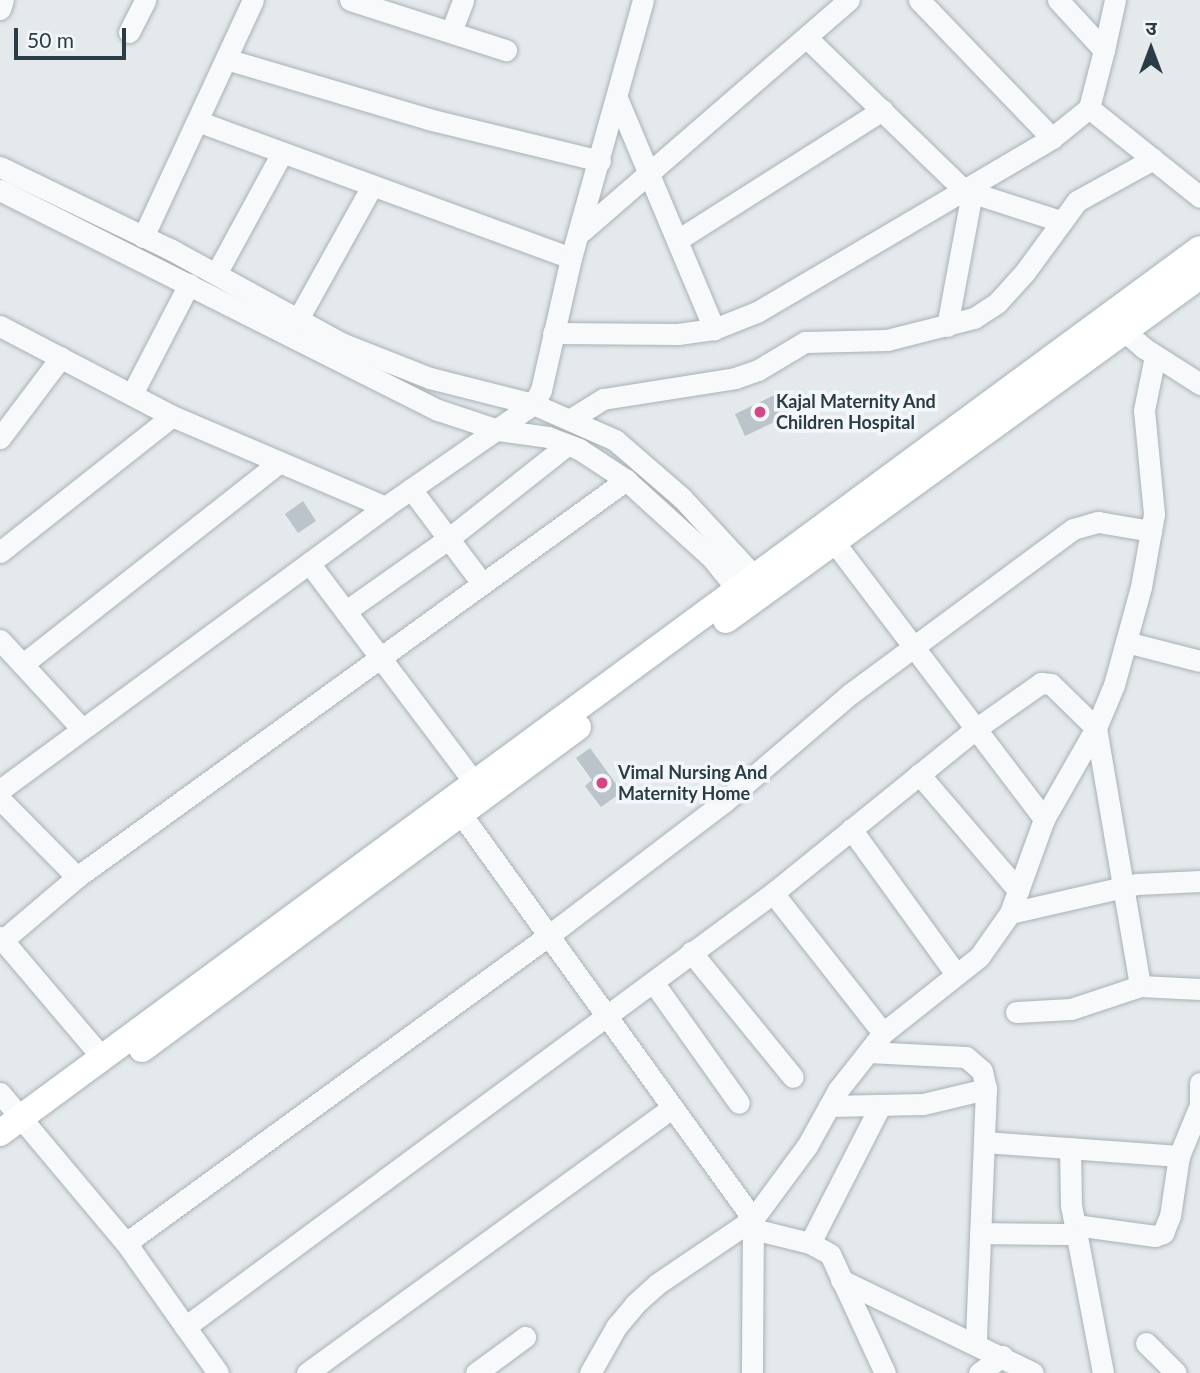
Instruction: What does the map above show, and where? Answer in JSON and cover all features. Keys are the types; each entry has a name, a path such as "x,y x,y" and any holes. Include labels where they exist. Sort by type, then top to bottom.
{"main road":[{"path":"0,1153 27,1123 102,1056 455,806 473,782 752,590 834,542 1115,322 1200,249"},
{"path":"0,1133 27,1123 1115,322 1200,276"}],"street":[{"path":"0,9 4,0"},
{"path":"143,237 253,0"},
{"path":"350,0 506,50"},
{"path":"451,32 463,0"},
{"path":"0,790 385,507 533,404 541,390 571,258 582,231 643,0"},
{"path":"582,231 808,39 849,0"},
{"path":"919,0 1052,138"},
{"path":"1058,0 1104,50"},
{"path":"553,333 678,334 714,329 757,312 968,191 1052,138 1089,108 1115,0"},
{"path":"130,32 141,1"},
{"path":"808,39 968,191 1060,220"},
{"path":"226,59 428,119 600,161"},
{"path":"617,98 679,239 714,329"},
{"path":"1089,108 1200,197"},
{"path":"679,239 882,110"},
{"path":"197,121 571,258"},
{"path":"216,274 282,153"},
{"path":"571,419 603,399 735,378 758,370 805,342 887,341 974,318 997,303 1025,272 1060,220 1096,187 1153,159"},
{"path":"0,167 216,274 341,343 430,378 533,404 615,440 643,461 752,590"},
{"path":"298,319 372,186"},
{"path":"0,190 438,410 498,430 567,445 626,480 712,558 752,590"},
{"path":"947,326 968,191"},
{"path":"132,394 189,284"},
{"path":"1115,322 1155,356 1200,384"},
{"path":"0,326 172,416 385,507"},
{"path":"590,1373 616,1327 643,1297 753,1224 867,1052 883,1033 995,939 1010,913 1044,819 1096,727 1126,642 1154,514 1143,410 1155,356"},
{"path":"0,438 61,357"},
{"path":"0,552 172,416"},
{"path":"346,611 448,539 567,445"},
{"path":"23,664 278,463"},
{"path":"102,1056 2,939 77,877 380,654 626,480"},
{"path":"411,489 481,582"},
{"path":"126,1243 548,936 724,802 849,694 1073,529 1098,522 1151,531"},
{"path":"834,542 1044,819"},
{"path":"309,563 380,654 473,782"},
{"path":"0,640 82,730"},
{"path":"1126,642 1200,661"},
{"path":"186,1327 773,893 974,730 1041,683 1051,684 1096,727 1121,887 1140,986"},
{"path":"919,774 1018,890"},
{"path":"0,799 77,877"},
{"path":"455,806 673,1107 753,1224 752,1373"},
{"path":"851,829 956,974"},
{"path":"1010,913 1121,887 1200,881"},
{"path":"773,893 883,1033"},
{"path":"691,953 793,1077"},
{"path":"653,982 739,1103"},
{"path":"1016,1012 1071,1009 1140,986 1200,989"},
{"path":"867,1052 966,1057 982,1071 986,1089 976,1343"},
{"path":"980,1233 1076,1229 1155,1236 1163,1233 1170,1216 1179,1156 1199,1112 1200,1083"},
{"path":"829,1106 879,1108 923,1104 986,1089"},
{"path":"0,1093 126,1243 218,1373"},
{"path":"307,1373 673,1107"},
{"path":"810,1243 879,1108"},
{"path":"984,1142 1179,1156"},
{"path":"1070,1148 1076,1229 1103,1373"},
{"path":"753,1224 810,1243 830,1254 886,1373"},
{"path":"841,1280 976,1343 1033,1373"},
{"path":"475,1373 526,1337"},
{"path":"1146,1343 1176,1373"},
{"path":"979,1373 1002,1356"}],"building":[{"path":"781,392 791,414 745,436 735,414"},
{"path":"303,501 316,521 298,533 285,514"},
{"path":"590,748 622,792 601,807 585,786 592,780 576,758"}],"place":[{"name":"Kajal Maternity And Children Hospital","path":"760,412"},
{"name":"Vimal Nursing And Maternity Home","path":"602,783"}]}
